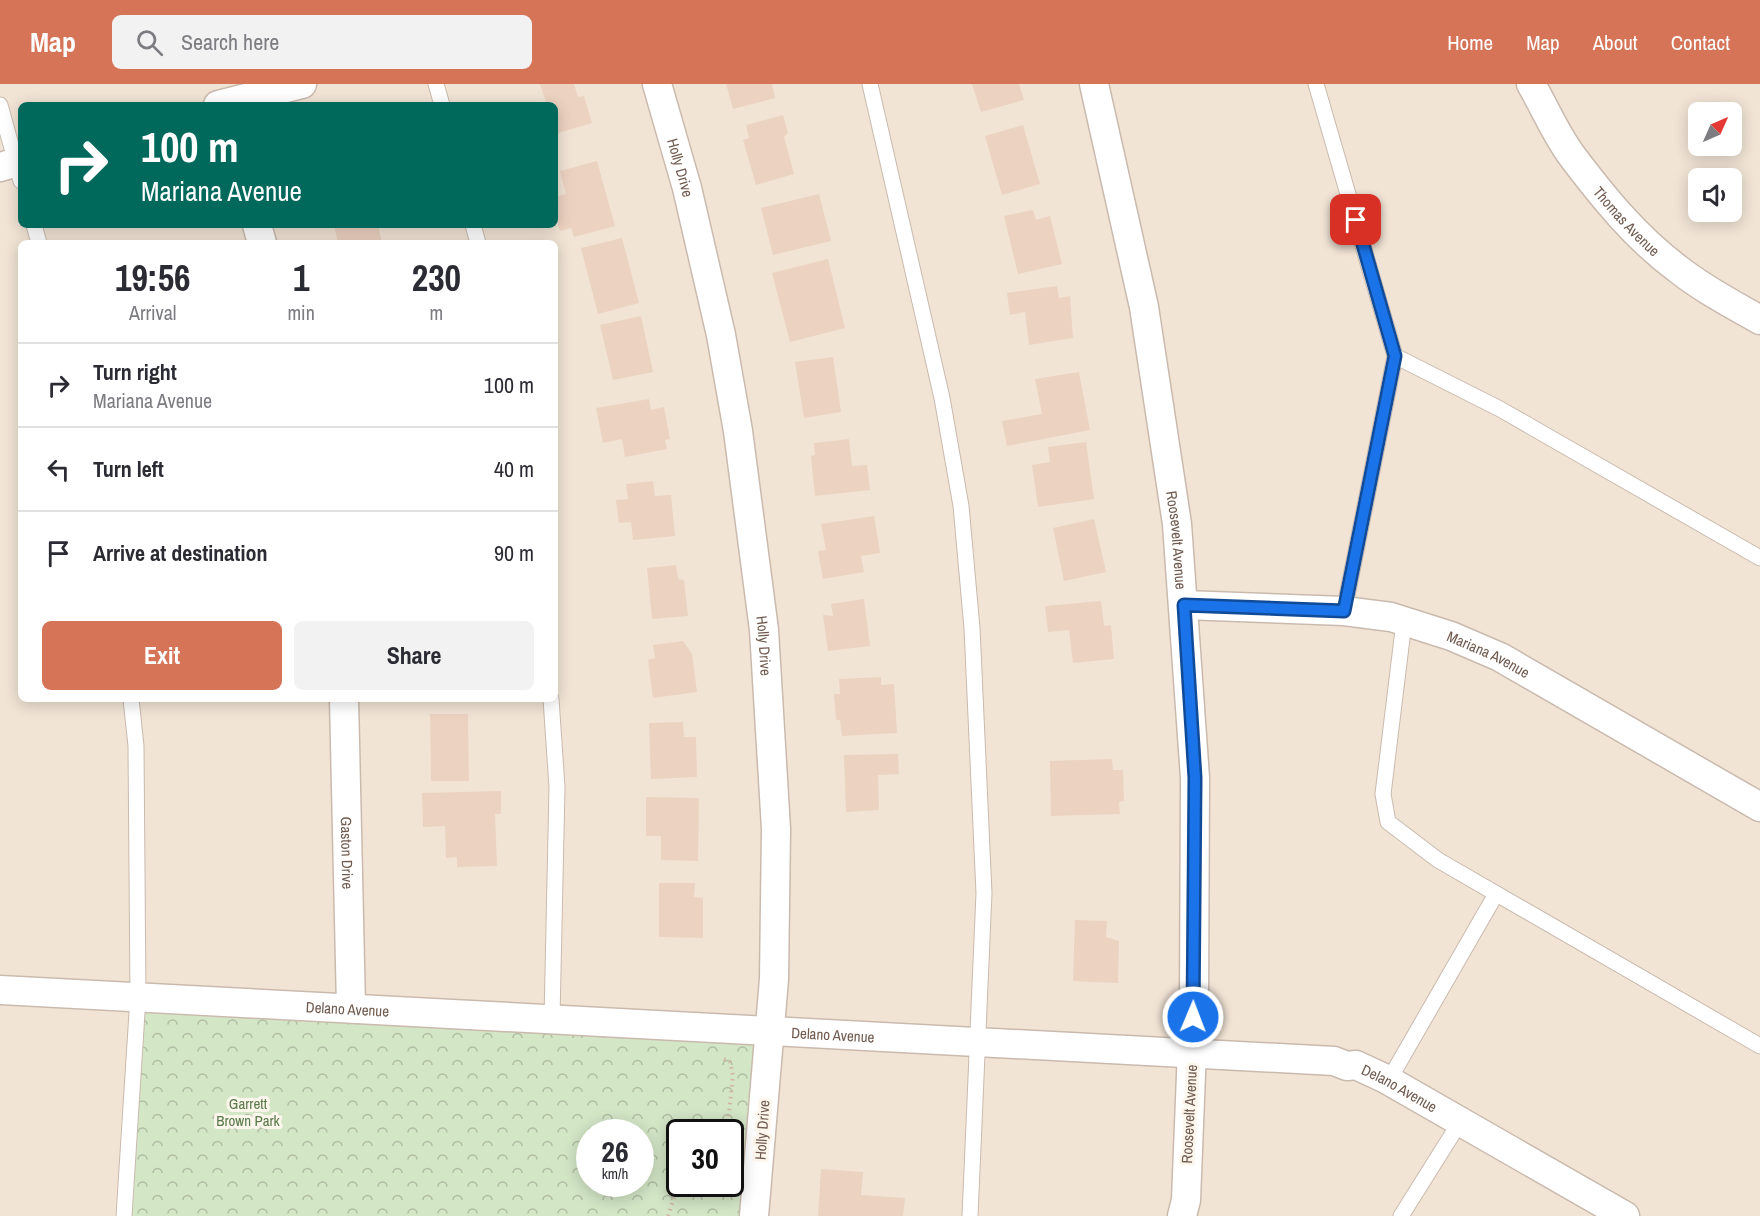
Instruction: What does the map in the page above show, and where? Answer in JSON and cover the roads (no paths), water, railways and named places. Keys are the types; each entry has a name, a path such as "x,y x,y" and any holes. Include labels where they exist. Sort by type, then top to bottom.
{"street":[{"path":"222,99 302,84"},
{"name":"Holly Drive","path":"657,84 687,188 721,334 738,431 764,630 776,829 772,1030 754,1216"},
{"name":"Roosevelt Avenue","path":"1094,84 1144,307 1177,524 1184,605 1195,778 1192,1054 1186,1200 1182,1216"},
{"name":"Thomas Avenue","path":"1531,84 1548,118 1572,155 1610,205 1633,230 1680,271 1760,320"},
{"name":"Mariana Avenue","path":"1184,605 1344,611 1391,617 1452,636 1488,651 1760,807"},
{"name":"Gaston Drive","path":"344,702 351,1007"},
{"name":"Delano Avenue","path":"0,990 1334,1061 1347,1066 1356,1065 1389,1080 1625,1216"}],"lane":[{"path":"436,84 441,102"},
{"path":"870,84 942,398 961,506 972,628 984,893 969,1216"},
{"path":"1316,84 1395,356 1344,611"},
{"path":"0,105 15,168"},
{"path":"1395,356 1500,409 1760,558"},
{"path":"1404,622 1383,794 1388,822 1438,860 1760,1046"},
{"path":"124,1216 138,997 135,746 131,702"},
{"path":"551,702 557,787 552,1018"},
{"path":"1389,1080 1496,894"},
{"path":"1401,1216 1460,1122"}],"park label":[{"name":"Garrett Brown Park","path":"248,1112"}]}
